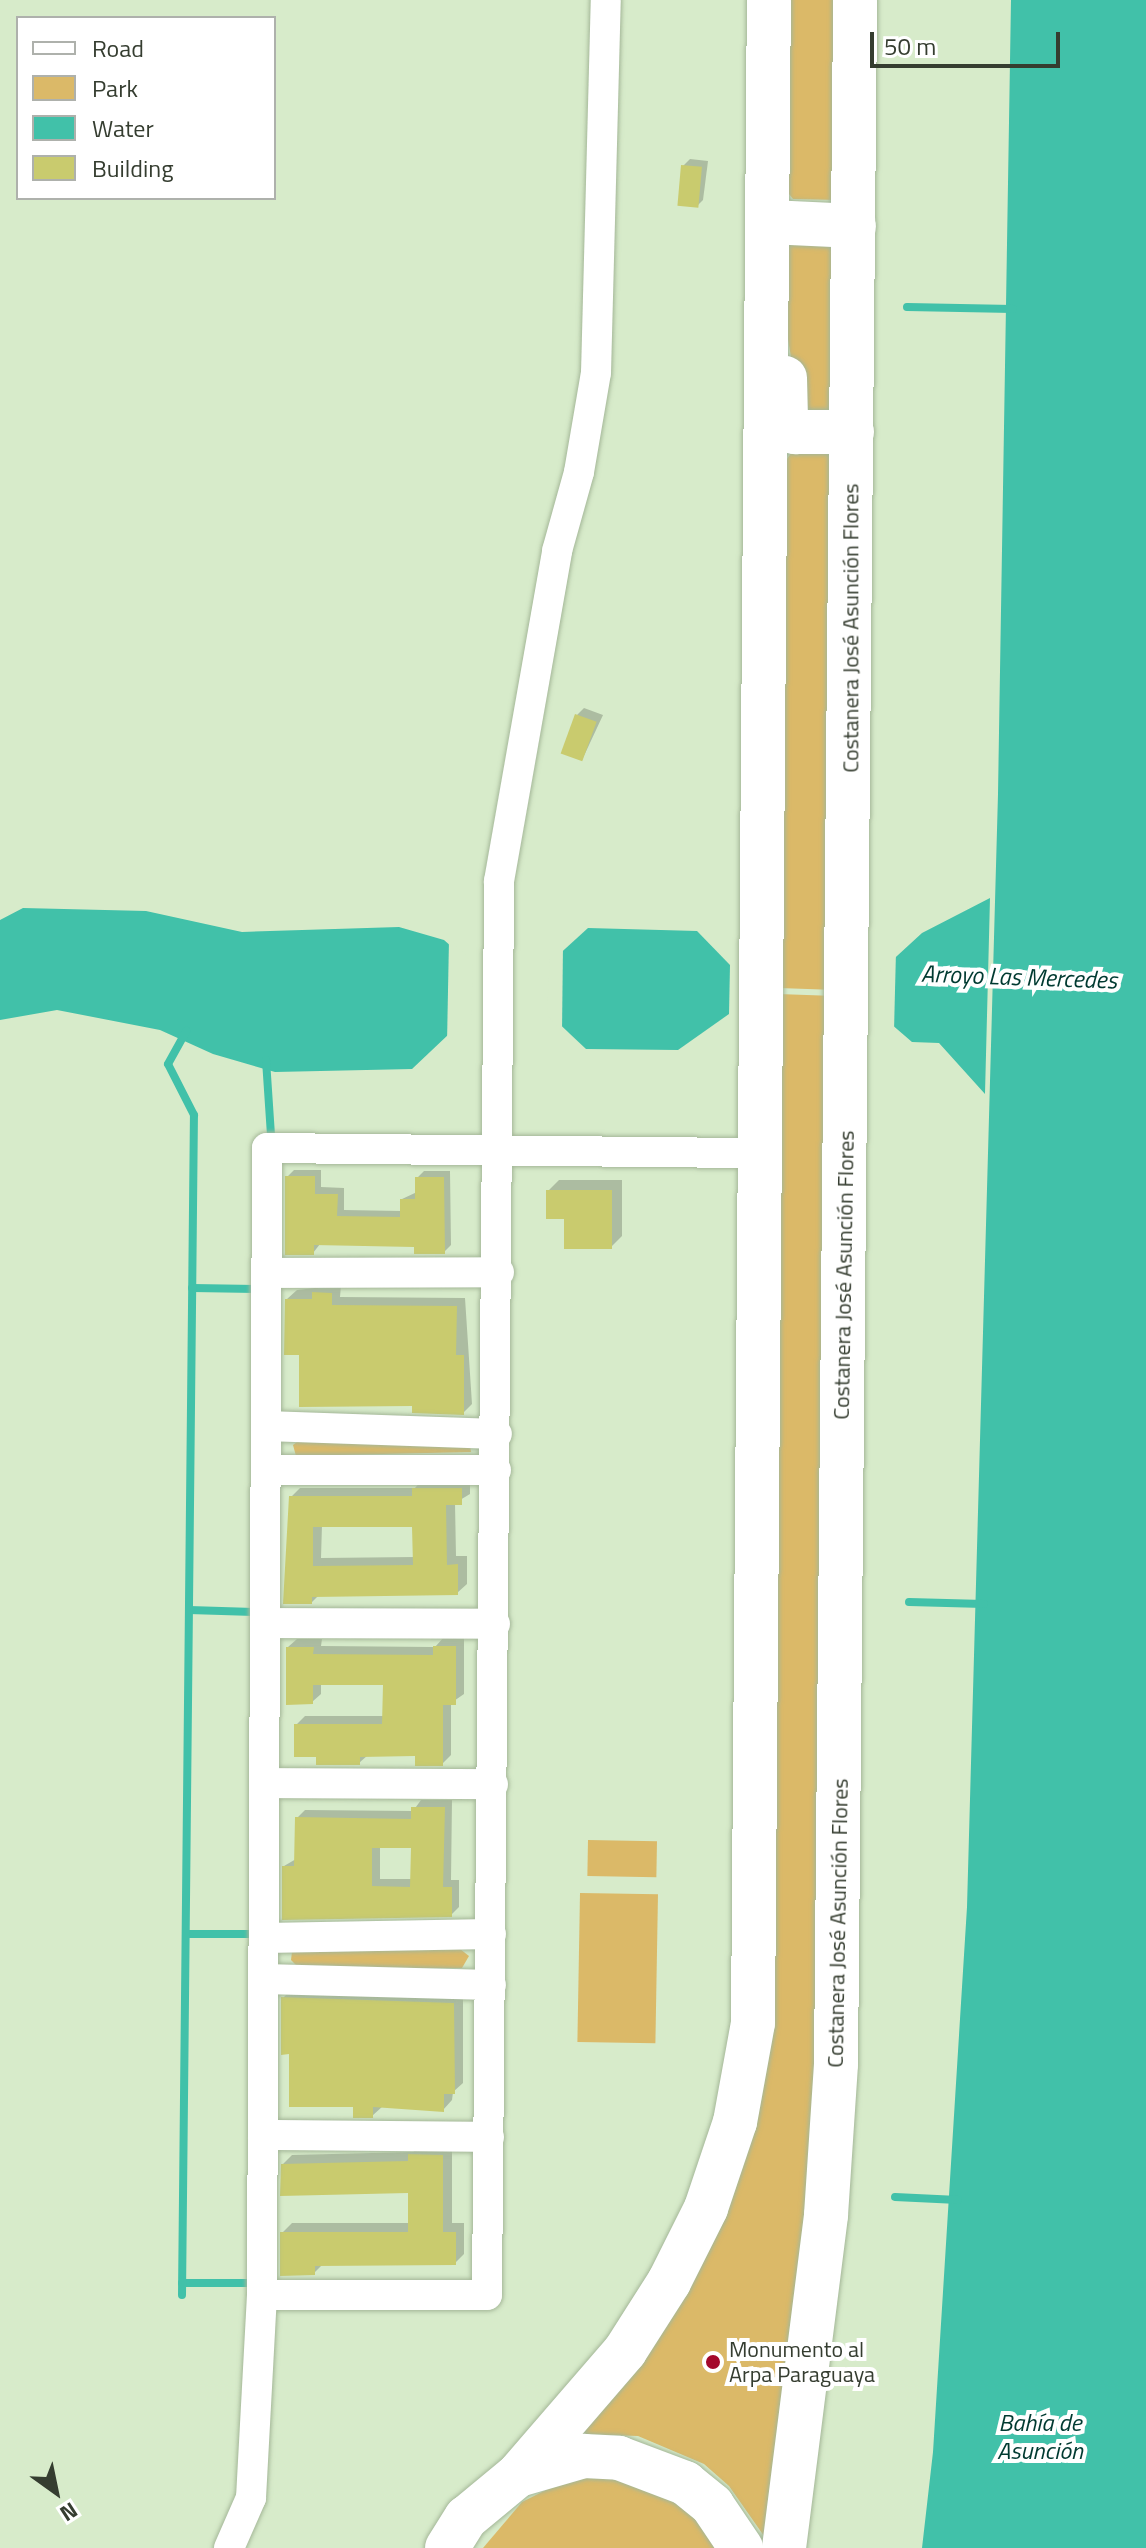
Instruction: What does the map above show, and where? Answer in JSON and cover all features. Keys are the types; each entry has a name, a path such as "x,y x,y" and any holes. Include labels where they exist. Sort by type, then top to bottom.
{"highway":[{"path":"415,2548 456,2533 518,2475 625,2351 669,2282 706,2208 740,2094 753,2023 770,222 769,0"},
{"name":"Costanera José Asunción Flores","path":"784,2548 826,2215 836,2064 849,936 855,0"},
{"path":"770,222 854,226"},
{"path":"769,344 785,370 790,427 803,434 852,432"},
{"path":"518,2475 584,2456 653,2467 712,2505 741,2548"}],"street":[{"path":"262,2295 487,2295 499,1272 499,881 557,551 579,472 596,373 606,0"},
{"path":"229,2548 251,2498 262,2295 267,1148 762,1153"},
{"path":"267,1273 499,1272"},
{"path":"266,1426 497,1434"},
{"path":"266,1470 496,1470"},
{"path":"265,1623 495,1624"},
{"path":"265,1783 493,1784"},
{"path":"264,1938 491,1934"},
{"path":"264,1979 491,1985"},
{"path":"263,2135 489,2137"}],"green space":[{"path":"788,0 842,0 837,200 793,199 789,194"},
{"path":"792,241 828,241 832,248 833,412 800,412 788,339 787,246"},
{"path":"791,453 836,454 836,990 779,988 785,462"},
{"path":"778,994 835,996 814,2183 764,2536 729,2486 704,2464 638,2436 579,2434 735,2176"},
{"path":"301,1439 470,1445 471,1452 296,1456 293,1445"},
{"path":"588,1840 657,1841 656,1877 587,1876"},
{"path":"580,1893 658,1894 655,2043 577,2042"},
{"path":"460,1949 469,1956 462,1968 299,1968 291,1960 292,1952"},
{"path":"601,2474 686,2503 721,2548 483,2548 522,2502 560,2483"}],"water":[{"name":"Bahía de Asunción","path":"1011,0 1146,0 1146,2548 922,2548 933,2452 967,1907 998,794"},
{"path":"990,898 985,1094 939,1043 912,1042 883,1017 885,967 922,933"},
{"path":"23,908 146,911 242,932 399,927 444,940 469,962 468,1016 412,1069 275,1072 213,1054 160,1030 57,1010 0,1020 0,920"},
{"path":"588,928 697,931 730,965 729,1014 678,1050 586,1049 551,1016 554,959"}],"pier":[{"path":"449,939 473,962 471,1017 447,1043"},
{"path":"563,945 562,1032 547,1015 550,958"},
{"path":"896,951 894,1031 879,1016 881,966"}],"building":[{"path":"681,165 702,167 698,208 677,206"},
{"path":"575,714 597,722 582,761 561,753"},
{"path":"285,1176 315,1176 315,1194 338,1194 337,1216 400,1217 400,1199 415,1199 415,1177 444,1177 445,1254 414,1254 414,1247 314,1245 314,1255 285,1255"},
{"path":"546,1190 612,1190 612,1249 564,1249 564,1219 546,1219"},
{"path":"312,1292 332,1293 332,1305 457,1306 456,1355 464,1355 464,1415 412,1413 412,1406 299,1407 299,1355 284,1355 285,1299 312,1299"},
{"path":"412,1488 462,1488 462,1505 446,1505 447,1565 458,1564 458,1595 312,1597 312,1604 283,1604 289,1496 412,1496","holes":["313,1527 412,1527 413,1565 313,1566"]},
{"path":"433,1646 456,1646 456,1705 443,1705 443,1766 415,1766 415,1756 360,1757 360,1765 316,1765 316,1757 294,1757 294,1724 382,1724 383,1685 313,1685 313,1704 286,1705 286,1647 314,1647 313,1654 433,1655"},
{"path":"411,1807 445,1807 443,1887 452,1887 452,1917 282,1920 282,1866 294,1866 295,1817 411,1819","holes":["372,1848 411,1848 410,1887 372,1886"]},
{"path":"281,1997 454,2003 455,2094 444,2094 444,2112 373,2107 373,2118 353,2118 353,2107 289,2107 289,2054 281,2055"},
{"path":"408,2154 443,2155 443,2232 456,2232 456,2265 315,2266 315,2275 280,2276 280,2232 408,2232 408,2193 280,2196 281,2164 408,2161"}],"waterway":[{"path":"907,307 1013,309"},
{"path":"182,2295 194,1115 168,1064 186,1031"},
{"path":"266,1060 271,1135"},
{"path":"192,1288 256,1289"},
{"path":"909,1602 984,1604"},
{"path":"189,1610 254,1612"},
{"path":"186,1934 253,1934"},
{"path":"895,2197 958,2200"},
{"path":"182,2283 251,2283"}],"place":[{"name":"Monumento al Arpa Paraguaya","path":"713,2362"}],"water label":[{"name":"Arroyo Las Mercedes","path":"1019,977"}]}
